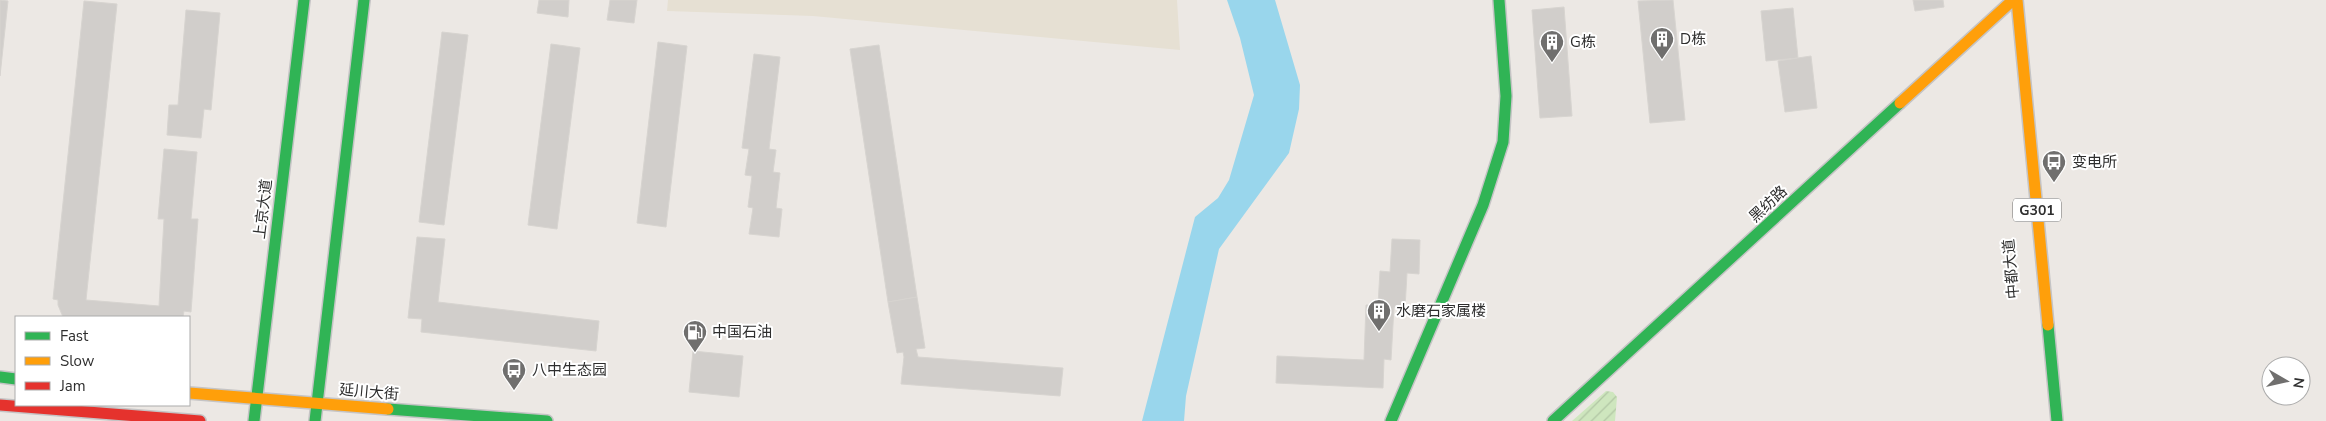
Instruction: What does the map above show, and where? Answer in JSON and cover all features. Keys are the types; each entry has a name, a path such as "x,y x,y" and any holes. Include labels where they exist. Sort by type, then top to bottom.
{"main road":[{"name":"上京大道","path":"254,421 304,0"},
{"path":"315,421 364,0"},
{"path":"1391,421 1483,205 1503,142 1506,96 1499,0"},
{"name":"中都大道","path":"2003,8 2015,0 2058,421"},
{"path":"2003,8 2004,28"},
{"name":"黑纺路","path":"1553,421 2003,8"},
{"path":"0,377 15,379"},
{"name":"延川大街","path":"190,392 546,421"},
{"path":"0,405 200,421"}],"shaded area":[{"path":"668,0 1177,0 1180,50 813,16 667,11"}],"green space":[{"path":"1606,391 1613,392 1617,397 1615,421 1572,421"}],"water":[{"path":"1227,0 1275,0 1300,85 1299,109 1289,153 1219,249 1186,396 1184,421 1142,421 1195,217 1218,198 1229,180 1254,95 1240,38"}],"building":[{"path":"0,0 8,1 0,76"},
{"path":"539,0 569,0 568,17 537,13"},
{"path":"610,0 637,0 634,23 607,20"},
{"name":"D栋","path":"1673,0 1685,120 1650,123 1638,1"},
{"path":"1913,0 1943,0 1944,7 1915,11"},
{"path":"84,1 117,4 86,300 159,306 164,219 158,219 164,149 197,152 191,219 198,219 191,312 184,311 183,316 63,316 58,300 53,299"},
{"name":"G栋","path":"1564,7 1572,116 1540,118 1532,10"},
{"path":"1793,8 1798,58 1766,61 1761,11"},
{"path":"186,10 220,13 211,110 204,109 201,138 167,135 169,105 178,105"},
{"path":"442,32 468,35 444,225 419,222"},
{"path":"658,42 687,46 666,227 637,223"},
{"path":"551,44 580,48 557,229 528,225"},
{"path":"879,45 917,297 888,302 850,49"},
{"path":"754,54 780,57 769,149 776,150 773,172 780,173 776,208 782,209 779,237 749,234 753,208 748,207 752,176 745,175 749,149 742,148"},
{"path":"1811,56 1817,108 1785,112 1778,61"},
{"path":"417,237 445,239 438,302 599,321 596,351 421,332 422,319 408,318"},
{"name":"水磨石家属楼","path":"1392,239 1420,240 1419,274 1407,273 1405,308 1394,307 1391,360 1384,359 1383,388 1276,383 1277,356 1364,360 1366,305 1378,305 1380,271 1390,272"},
{"path":"917,297 925,348 916,349 918,357 1063,368 1060,396 901,384 904,357 903,352 897,353 888,302"},
{"path":"693,351 743,356 739,397 689,392"}],"traffic: fast":[{"path":"254,421 304,0"},
{"path":"315,421 364,0"},
{"path":"1391,421 1483,205 1503,142 1506,96 1499,0"},
{"path":"1553,421 1900,103"},
{"path":"2048,325 2057,421"},
{"path":"0,377 15,379"},
{"path":"388,409 547,421"}],"traffic: slow":[{"path":"1900,103 2013,0"},
{"path":"2017,0 2048,325"},
{"path":"190,393 388,409"}],"traffic: jam":[{"path":"0,405 200,421"}],"place":[{"name":"D栋","path":"1662,60"},
{"name":"G栋","path":"1552,63"},
{"name":"变电所","path":"2054,183"},
{"name":"水磨石家属楼","path":"1379,332"},
{"name":"中国石油","path":"695,353"},
{"name":"八中生态园","path":"514,391"}]}
